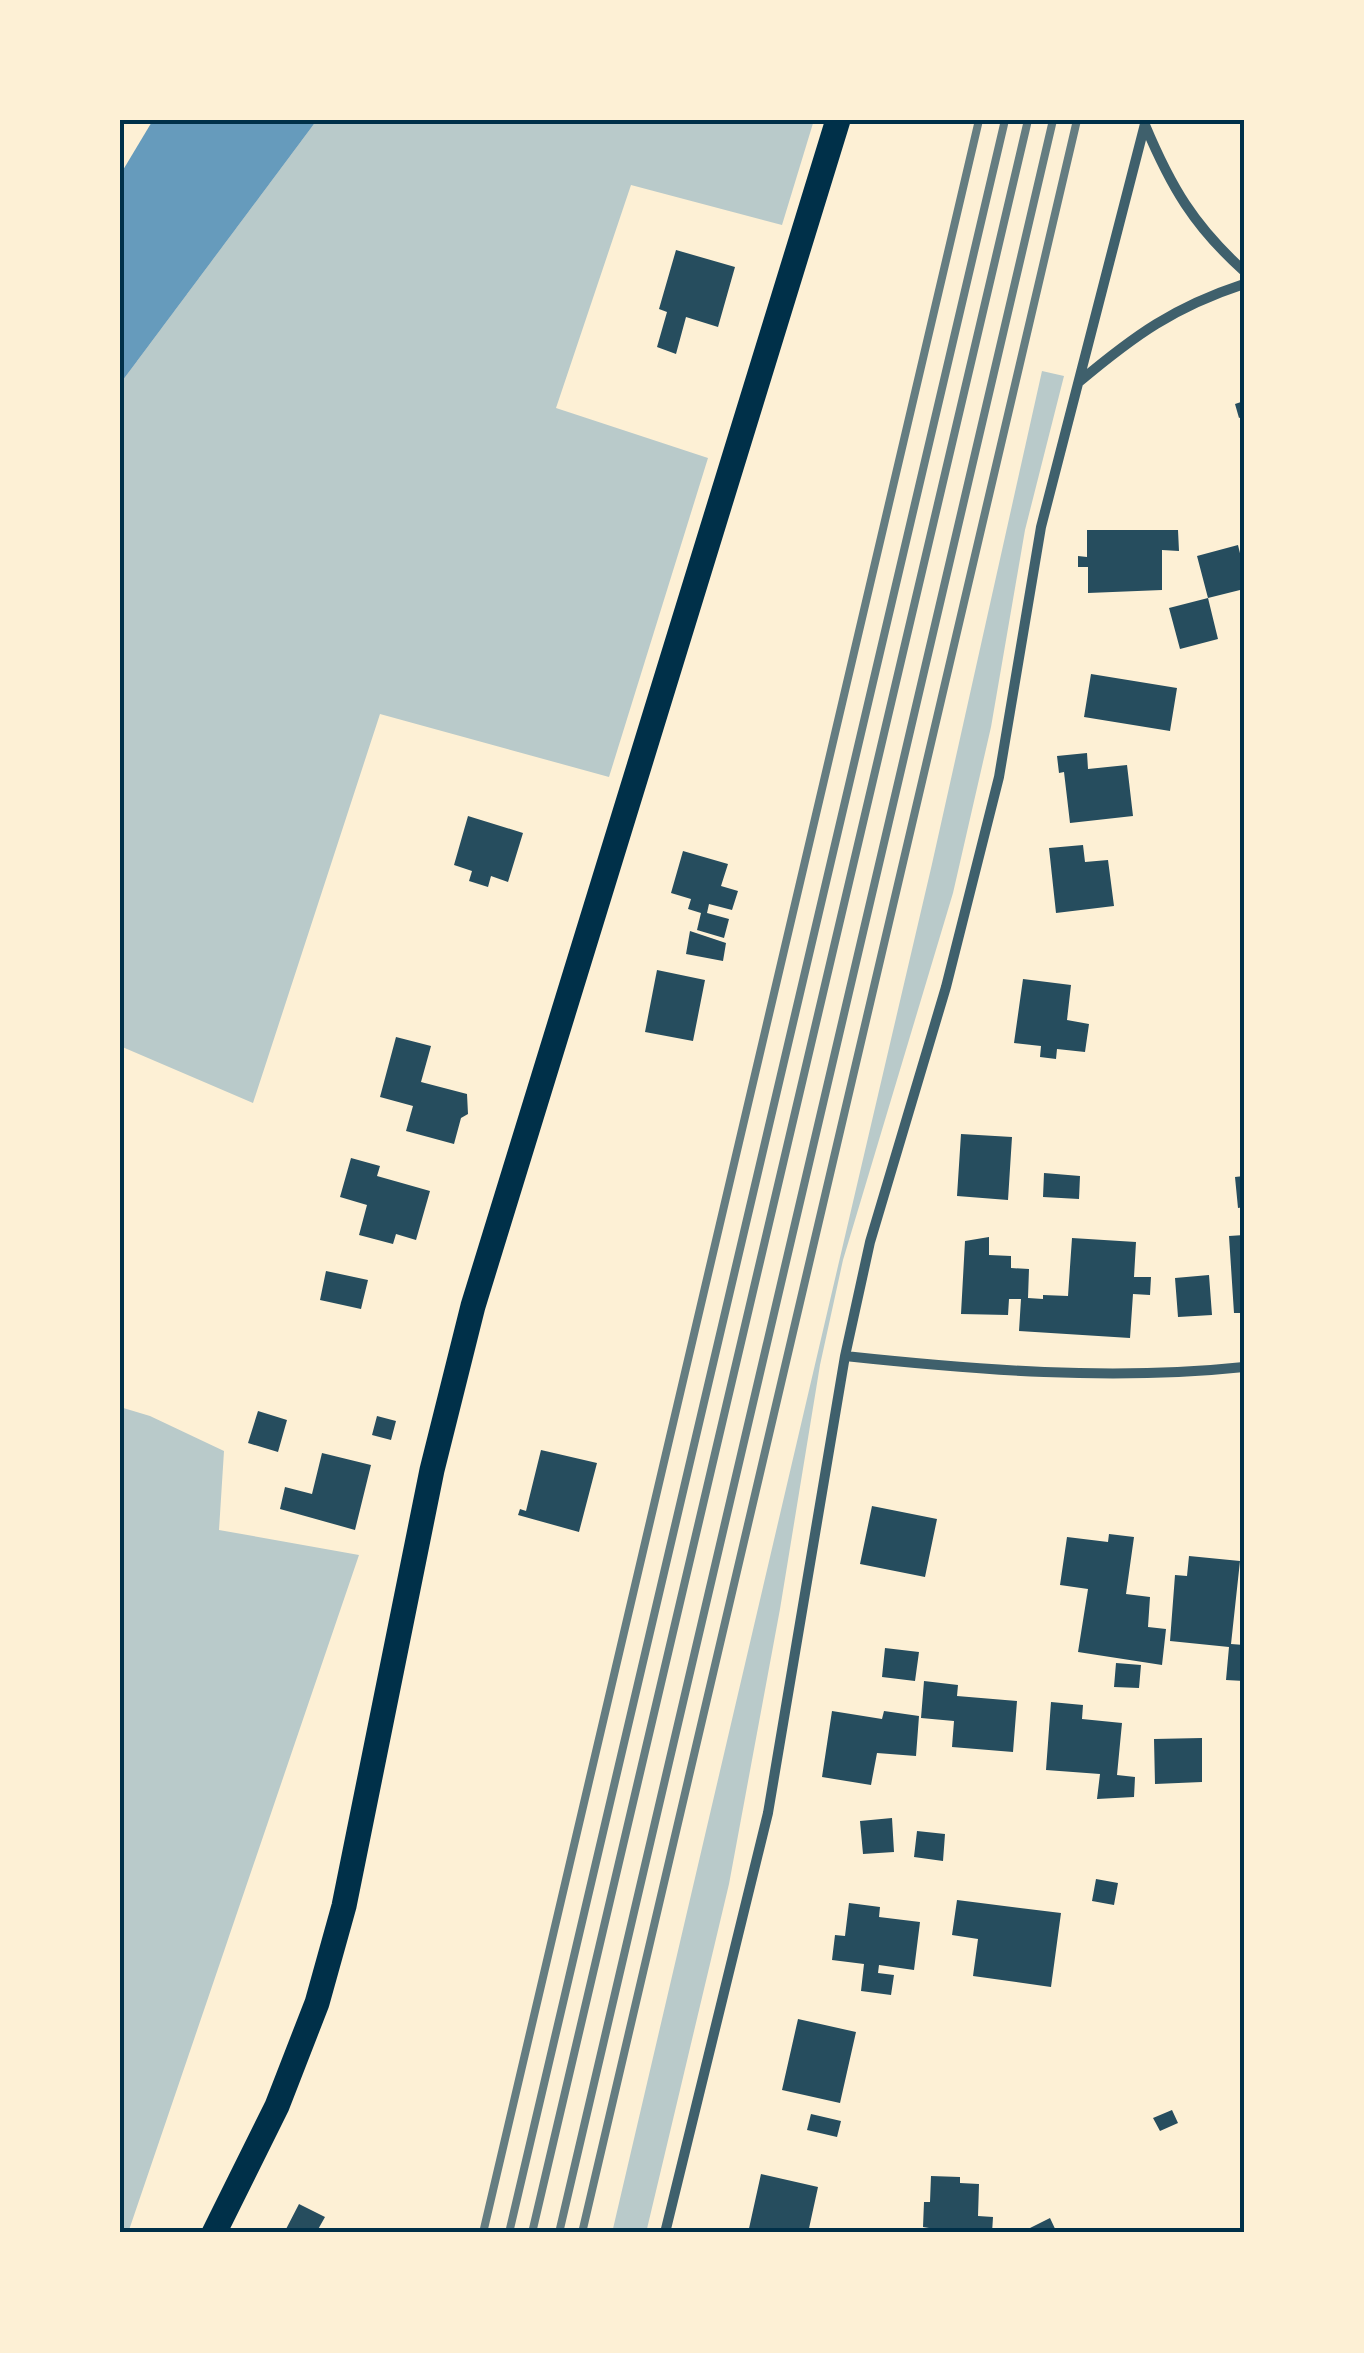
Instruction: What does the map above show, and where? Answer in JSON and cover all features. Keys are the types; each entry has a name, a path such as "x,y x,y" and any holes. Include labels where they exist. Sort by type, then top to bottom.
{"main road":[{"path":"214,2233 277,2106 317,2004 344,1906 432,1470 472,1306 838,120"}],"street":[{"path":"1145,122 1169,182 1210,241 1244,271"},
{"path":"665,2233 768,1812 845,1356 870,1242 946,988 998,777 1042,527 1145,122"},
{"path":"1078,382 1153,324 1199,299 1244,284"},
{"path":"845,1356 1062,1372 1180,1374 1244,1368"}],"shaded area":[{"path":"317,120 814,120 782,225 631,185 556,408 708,458 609,777 380,714 253,1103 120,1046 120,384"},
{"path":"1042,371 1064,376 1025,530 991,727 953,893 843,1260 820,1365 729,1884 646,2233 612,2233 932,864"},
{"path":"120,1407 150,1416 224,1451 219,1530 359,1555 128,2233 120,2233"}],"water":[{"path":"153,120 317,120 120,384 120,175"}],"building":[{"path":"676,250 735,267 718,327 686,317 676,354 657,347 667,312 659,309"},
{"path":"1244,401 1244,416 1239,418 1235,404"},
{"path":"1087,530 1178,530 1179,551 1162,550 1162,590 1088,593 1088,567 1078,567 1078,556 1087,557"},
{"path":"1238,545 1244,589 1208,598 1197,556"},
{"path":"1208,598 1218,639 1180,649 1169,608"},
{"path":"1091,674 1177,688 1170,731 1084,717"},
{"path":"1087,753 1088,769 1127,765 1133,816 1070,823 1064,772 1059,773 1057,756"},
{"path":"468,816 523,833 508,882 491,876 488,887 469,881 472,871 454,865"},
{"path":"1083,845 1085,862 1108,860 1114,906 1056,913 1049,848"},
{"path":"683,851 728,864 721,886 738,891 732,910 709,904 707,913 729,919 724,938 697,930 701,913 688,909 691,899 671,893"},
{"path":"690,931 726,943 723,961 686,954"},
{"path":"657,970 705,980 693,1041 645,1032"},
{"path":"1023,979 1071,985 1067,1020 1089,1024 1085,1052 1057,1049 1056,1059 1040,1057 1041,1046 1014,1043"},
{"path":"396,1037 431,1046 421,1082 467,1094 468,1114 461,1118 454,1144 406,1131 413,1106 380,1097"},
{"path":"961,1134 1012,1137 1008,1200 957,1196"},
{"path":"351,1158 380,1166 377,1176 430,1191 416,1240 396,1234 393,1244 359,1235 367,1205 340,1197"},
{"path":"1044,1173 1080,1176 1079,1199 1043,1197"},
{"path":"1244,1176 1244,1207 1238,1208 1235,1177"},
{"path":"1244,1235 1244,1313 1234,1313 1229,1236"},
{"path":"989,1237 989,1255 1011,1256 1011,1268 1029,1269 1028,1298 1043,1299 1043,1295 1068,1296 1072,1238 1136,1242 1134,1277 1151,1277 1150,1295 1133,1294 1130,1338 1019,1331 1021,1299 1009,1299 1008,1315 961,1314 965,1241"},
{"path":"326,1271 368,1280 361,1309 320,1300"},
{"path":"1209,1275 1212,1315 1178,1317 1175,1278"},
{"path":"258,1411 287,1420 278,1452 248,1443"},
{"path":"377,1416 396,1421 391,1440 372,1435"},
{"path":"541,1450 597,1463 579,1532 518,1515 520,1509 526,1511"},
{"path":"322,1453 371,1465 355,1530 280,1509 285,1487 312,1494"},
{"path":"872,1506 937,1519 925,1577 860,1564"},
{"path":"1109,1534 1134,1537 1126,1594 1150,1597 1148,1627 1166,1629 1162,1665 1078,1652 1088,1589 1060,1585 1067,1537 1108,1542"},
{"path":"1189,1556 1240,1561 1231,1644 1244,1645 1244,1681 1226,1680 1229,1647 1170,1641 1175,1575 1187,1576"},
{"path":"885,1648 919,1652 915,1681 882,1677"},
{"path":"1116,1663 1141,1665 1139,1688 1114,1687"},
{"path":"924,1681 958,1685 957,1696 1017,1701 1013,1752 952,1747 954,1721 921,1718"},
{"path":"1051,1702 1083,1705 1082,1719 1122,1723 1117,1775 1135,1777 1134,1797 1097,1799 1100,1774 1046,1770"},
{"path":"832,1711 882,1719 884,1711 919,1716 916,1756 877,1753 871,1785 822,1777"},
{"path":"1202,1738 1202,1782 1155,1784 1154,1739"},
{"path":"892,1818 894,1852 863,1854 860,1821"},
{"path":"917,1831 945,1834 943,1861 914,1857"},
{"path":"1096,1879 1118,1883 1114,1905 1092,1901"},
{"path":"957,1900 1061,1913 1051,1987 973,1976 978,1939 952,1935"},
{"path":"849,1903 880,1907 879,1917 920,1922 914,1970 879,1965 878,1973 894,1975 891,1995 861,1991 864,1964 832,1960 835,1935 845,1936"},
{"path":"798,2019 856,2032 840,2103 782,2090"},
{"path":"1172,2110 1178,2123 1160,2131 1153,2118"},
{"path":"811,2114 841,2121 837,2137 807,2130"},
{"path":"761,2174 818,2187 808,2233 748,2233"},
{"path":"931,2176 960,2177 960,2183 979,2184 978,2216 993,2217 992,2233 929,2233 929,2228 923,2227 924,2202 930,2202"},
{"path":"299,2204 325,2217 316,2233 284,2233"},
{"path":"1050,2218 1057,2233 1030,2233 1028,2229"}],"railway":[{"path":"483,2233 979,120"},
{"path":"509,2233 1005,120"},
{"path":"532,2233 1028,120"},
{"path":"559,2233 1053,120"},
{"path":"582,2233 1077,120"}]}
